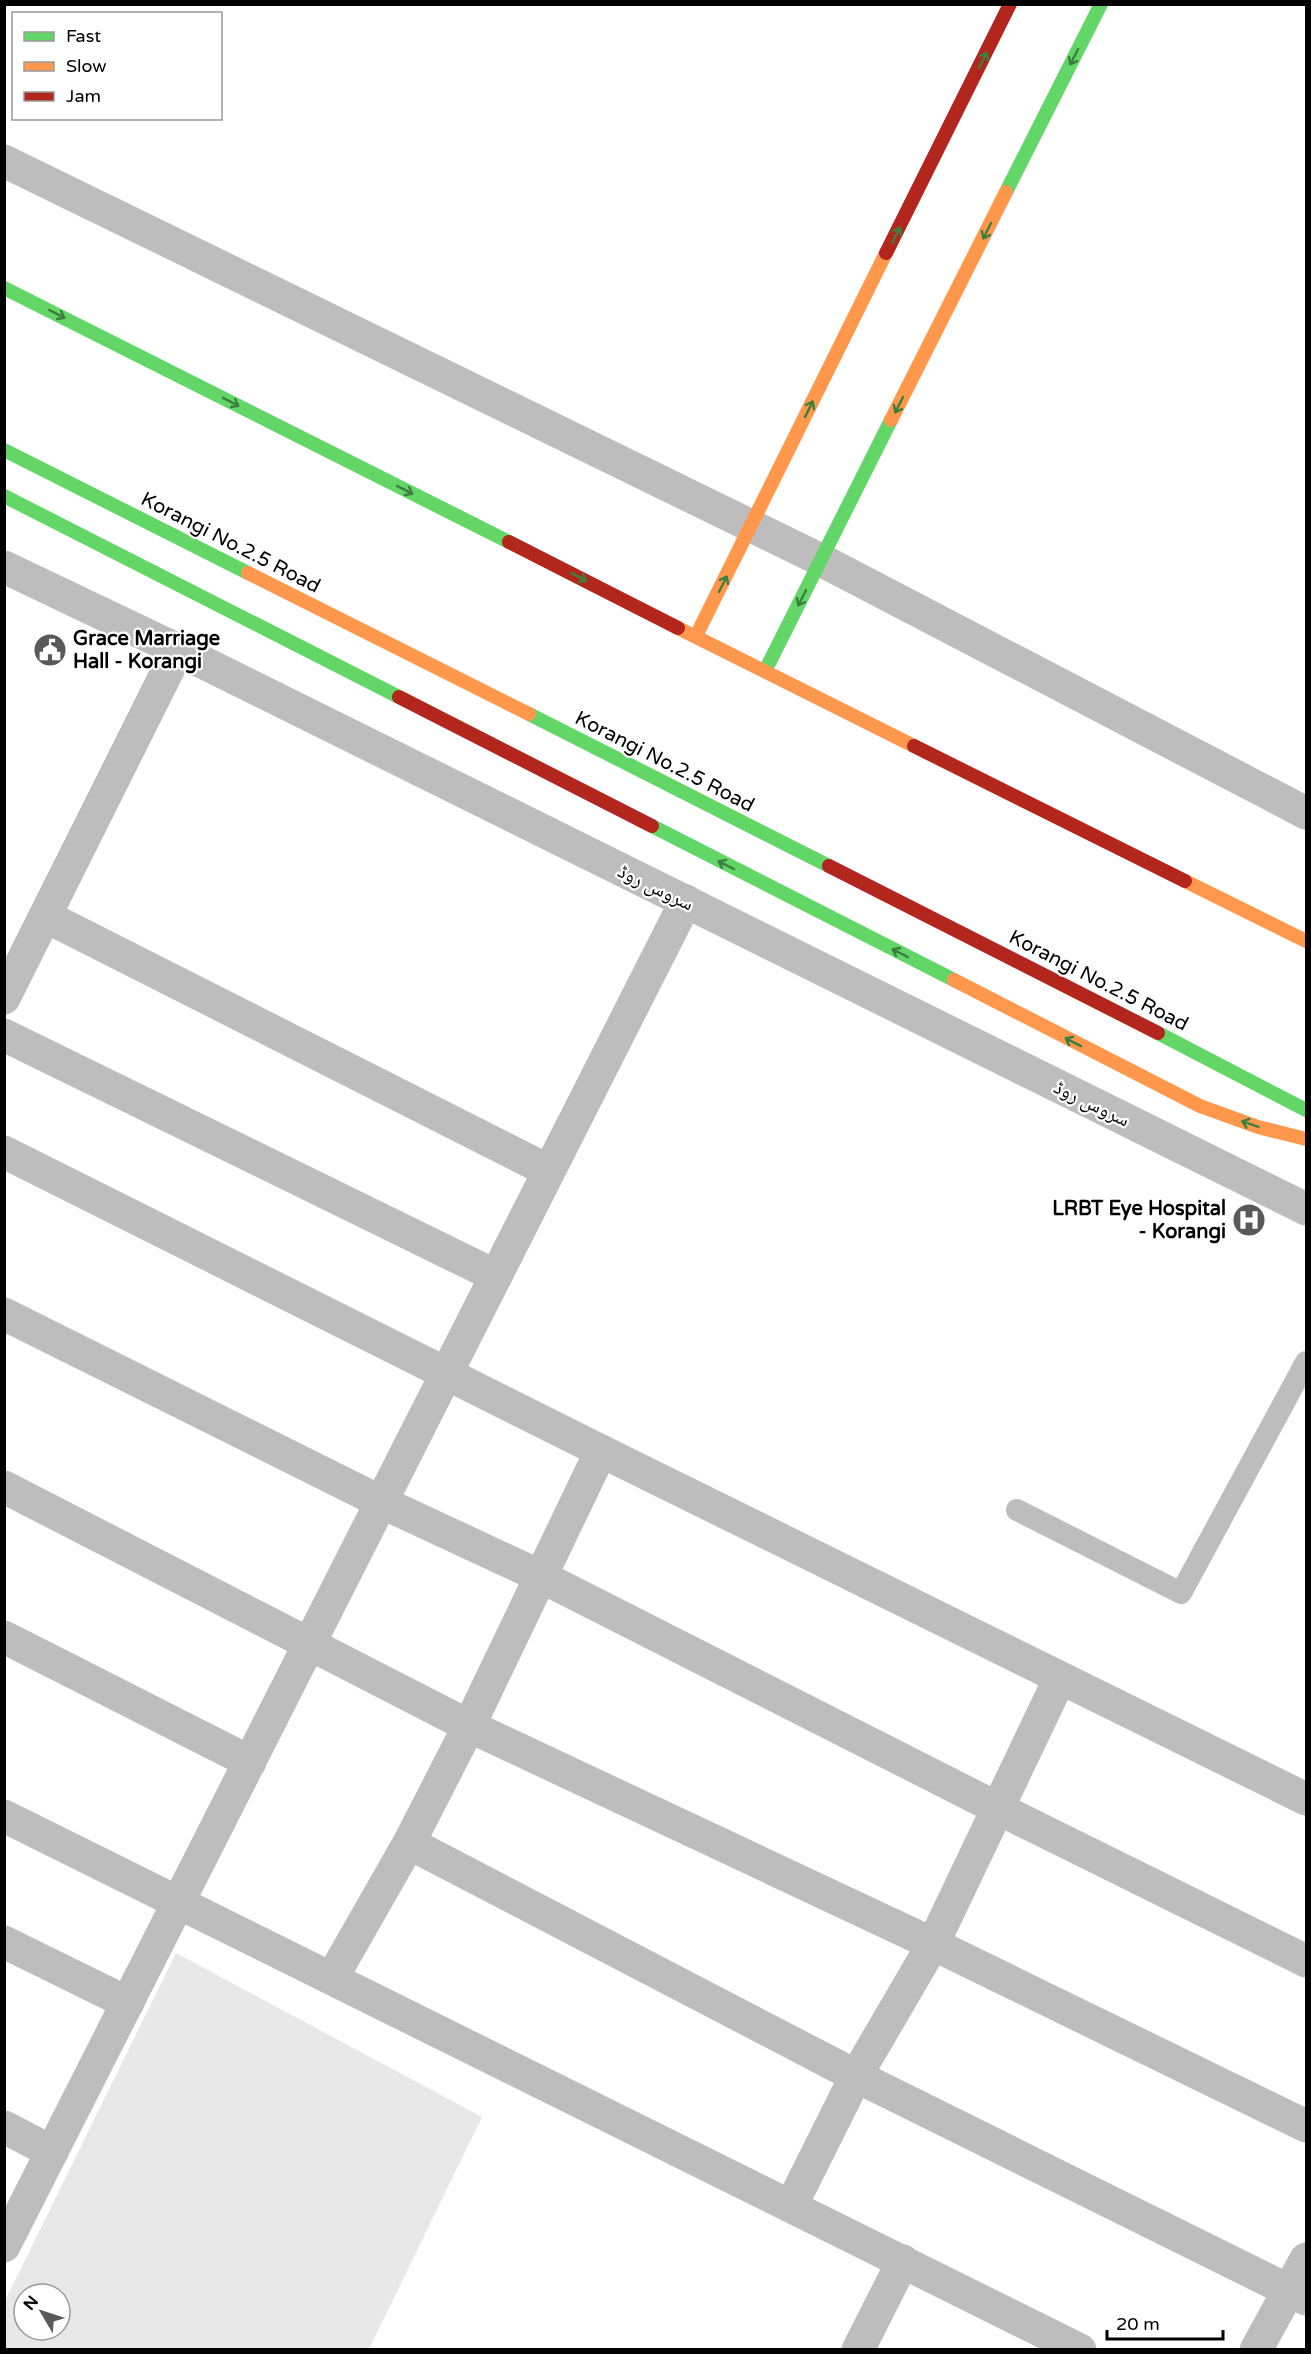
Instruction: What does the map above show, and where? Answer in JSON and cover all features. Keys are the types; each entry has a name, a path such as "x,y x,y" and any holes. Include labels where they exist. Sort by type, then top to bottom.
{"main road":[{"path":"696,636 1010,4"},
{"path":"765,671 1101,4"},
{"path":"4,288 1306,941"},
{"name":"Korangi No.2.5 Road","path":"4,450 1040,972 1306,1110"},
{"path":"4,496 1200,1106 1258,1127 1306,1139"}],"street":[{"path":"4,161 821,560 1306,813"},
{"name":"سروس روڈ","path":"4,567 178,650 1306,1209"},
{"path":"4,998 47,917 178,650"},
{"path":"4,2246 686,901"},
{"path":"47,917 549,1172"},
{"path":"4,1035 496,1276"},
{"path":"4,1152 601,1451 1306,1799"},
{"path":"4,1314 381,1502 542,1577 999,1809 1306,1961"},
{"path":"332,1978 409,1843 469,1726 601,1451"},
{"path":"4,1487 469,1726 933,1944 1306,2126"},
{"path":"4,1637 250,1762"},
{"path":"791,2206 856,2076 933,1944 1060,1678"},
{"path":"4,1816 903,2261 1072,2348"},
{"path":"409,1843 856,2076 1298,2295"},
{"path":"4,1942 128,2003"},
{"path":"4,2127 52,2152"},
{"path":"1256,2349 1298,2295 1306,2259"},
{"path":"858,2349 903,2261"}],"lane":[{"path":"1017,1510 1181,1593 1306,1362"}],"shaded area":[{"path":"176,1953 482,2117 369,2349 5,2349 5,2301 12,2287 12,2342 72,2342 72,2282 14,2282"}],"traffic: fast":[{"path":"1006,192 1101,4"},
{"path":"4,288 509,542"},
{"path":"765,671 891,420"},
{"path":"4,450 248,573"},
{"path":"4,496 399,697"},
{"path":"529,714 829,866"},
{"path":"652,826 954,980"},
{"path":"1158,1033 1306,1110"}],"traffic: slow":[{"path":"891,420 1006,192"},
{"path":"696,636 886,253"},
{"path":"248,573 529,714"},
{"path":"678,628 914,746"},
{"path":"1185,881 1306,941"},
{"path":"954,980 1200,1106 1258,1127 1306,1139"}],"traffic: jam":[{"path":"886,253 1010,4"},
{"path":"509,542 678,628"},
{"path":"399,697 652,826"},
{"path":"914,746 1185,881"},
{"path":"829,866 1158,1033"}],"place":[{"name":"Grace Marriage Hall - Korangi","path":"50,650"},
{"name":"LRBT Eye Hospital - Korangi","path":"1249,1220"}]}
